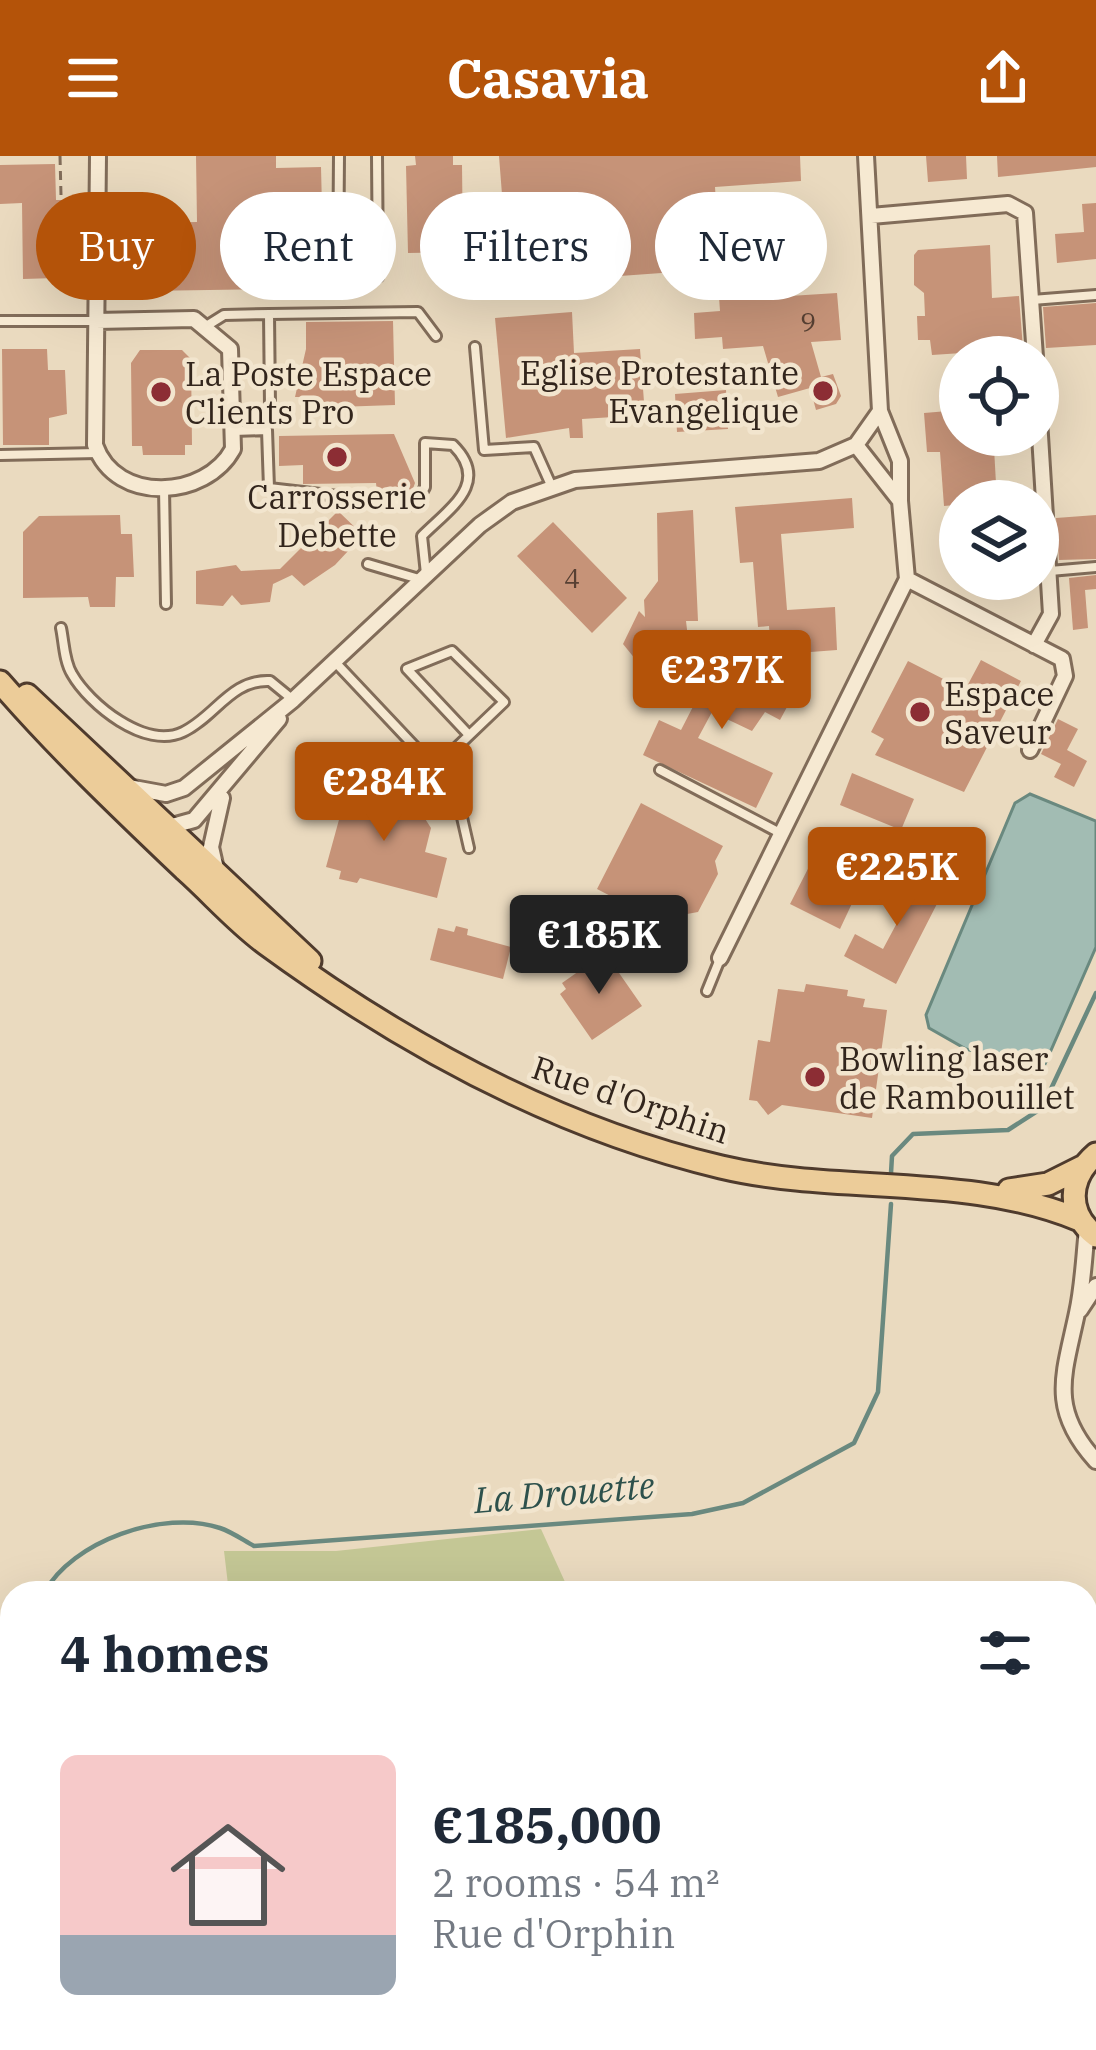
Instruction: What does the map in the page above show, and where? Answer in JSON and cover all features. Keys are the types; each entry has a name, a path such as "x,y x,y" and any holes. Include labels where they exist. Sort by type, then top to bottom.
{"main road":[{"name":"Rue d'Orphin","path":"0,671 350,998"},
{"name":"Rue d'Orphin","path":"0,682 64,757 263,943 499,1088 646,1147 800,1181 986,1193 1040,1203 1088,1228"},
{"name":"Rue d'Orphin","path":"986,1193 1048,1184 1089,1161"},
{"path":"1088,1228 1073,1199 1089,1161"}],"street":[{"path":"96,321 194,319 208,325 230,349 233,449 210,478 195,486 132,485 116,477 98,453 96,321 98,156"},
{"path":"720,958 907,579 900,460 880,411 866,156"},
{"path":"871,215 1008,204 1025,214 1034,336"},
{"path":"128,787 166,794 184,788 293,700 480,525 550,485 819,460 856,446 880,411"},
{"path":"856,446 900,502"},
{"path":"907,579 1062,659 1065,676 1030,750"},
{"path":"1034,645 1052,614 1051,600"},
{"path":"137,825 173,829 194,820 227,786 293,700"},
{"path":"217,874 211,847 214,814 227,786"},
{"path":"1088,1228 1077,1314 1062,1370 1064,1405 1075,1438 1096,1461"},
{"path":"1077,1314 1096,1286"}],"lane":[{"path":"339,156 338,278 378,277 377,156"},
{"path":"1031,300 1096,295"},
{"path":"208,325 224,315 418,311 436,336"},
{"path":"268,314 270,406"},
{"path":"0,321 96,321"},
{"path":"476,346 484,450 535,447 550,485"},
{"path":"233,431 268,430 268,488 415,505 424,487 424,442 453,445 467,460 469,480 462,496 422,536 424,577 368,564"},
{"path":"0,455 98,453"},
{"path":"164,486 166,604"},
{"path":"1059,571 1096,567"},
{"path":"61,628 74,678 127,725 148,734 181,733 246,682 281,685 293,700"},
{"path":"469,735 406,669 452,651 504,702 435,768 433,788 461,813 469,848"},
{"path":"335,662 435,768"},
{"path":"660,770 782,833"},
{"path":"707,991 720,958"}],"path":[{"path":"60,156 61,192"}],"green space":[{"path":"541,1529 565,1581 228,1581 224,1551 336,1551"}],"water":[{"path":"1030,794 1096,821 1096,947 1045,1064 1034,1068 966,1049 929,1028 926,1015 1015,803"}],"building":[{"path":"196,156 276,156 276,168 321,167 322,192 220,192 220,290 196,290"},
{"path":"415,156 453,156 453,165 462,165 462,192 420,192 420,253 408,253 406,166 416,165"},
{"path":"499,156 800,156 801,181 715,187 715,192 655,192 655,273 631,275 631,192 502,192"},
{"path":"926,156 966,156 967,179 928,182"},
{"path":"997,156 1096,156 1096,167 998,177"},
{"path":"55,164 56,192 36,192 36,279 23,279 22,203 0,204 0,165"},
{"path":"1096,203 1096,259 1057,263 1055,234 1084,232 1082,204"},
{"path":"990,245 992,298 1019,296 1022,336 939,336 939,355 932,355 930,340 918,340 917,316 925,316 924,293 914,285 918,250"},
{"path":"837,293 841,340 811,342 821,377 833,374 841,396 836,404 816,410 810,388 778,397 763,346 723,349 722,337 695,339 694,313 720,311 719,300 827,300 827,294"},
{"path":"1096,303 1096,345 1059,347 1059,336 1045,336 1043,307"},
{"path":"572,312 574,353 640,349 645,415 582,419 583,438 570,438 569,428 506,438 495,318"},
{"path":"393,321 395,405 308,408 308,397 295,397 306,349 306,322"},
{"path":"2,349 47,349 48,370 65,370 67,414 49,418 49,445 3,445"},
{"path":"140,350 182,350 191,359 192,445 185,445 185,455 143,455 142,446 132,446 131,363"},
{"path":"726,390 728,429 677,432 675,394"},
{"path":"939,412 939,452 927,452 924,413"},
{"name":"Carrosserie Debette","path":"394,434 415,483 411,494 377,492 376,483 303,484 303,465 279,466 279,436"},
{"path":"940,456 994,456 996,480 942,480"},
{"path":"852,498 854,528 781,534 787,610 835,607 837,650 771,655 769,626 758,627 753,562 740,563 735,507"},
{"path":"693,510 698,621 686,621 690,655 636,660 623,644 639,611 645,617 644,600 658,581 657,513"},
{"path":"338,511 363,535 335,565 304,586 292,575 273,584 270,602 241,605 232,595 223,606 196,604 196,571 236,565 241,571 280,569"},
{"path":"120,515 121,534 132,534 134,577 116,577 115,607 90,607 88,597 23,598 23,532 39,516"},
{"path":"1096,515 1096,559 1059,560 1059,518"},
{"path":"553,522 627,598 592,633 517,556"},
{"path":"1096,575 1096,589 1085,590 1088,628 1073,630 1069,578"},
{"path":"719,656 794,694 780,720 765,712 752,731 712,712 698,738 773,773 756,808 643,755 659,720 681,730"},
{"path":"981,660 1021,681 964,792 875,755 884,739 871,732 908,661 965,690"},
{"path":"1058,719 1078,729 1067,750 1087,761 1074,787 1054,777 1061,764 1041,754"},
{"path":"852,773 914,799 901,830 840,805"},
{"path":"351,776 384,784 377,808 422,814 431,828 425,852 447,858 437,898 360,878 357,883 339,879 341,871 326,867"},
{"path":"641,803 723,846 715,861 718,874 698,912 687,914 678,931 597,889"},
{"path":"814,857 862,882 840,929 790,904"},
{"path":"887,870 941,896 896,984 844,956 855,934 883,949 906,906 877,891"},
{"path":"456,926 468,929 467,935 511,947 503,979 430,960 438,928 454,932"},
{"path":"599,957 604,965 610,960 642,1006 592,1040 560,994 566,989 562,983"},
{"path":"806,984 848,990 847,996 865,999 863,1007 887,1010 872,1118 782,1105 768,1115 757,1101 749,1100 758,1040 770,1042 778,989 804,992"}],"waterway":[{"name":"La Drouette","path":"891,1173 892,1156 913,1134 1008,1130 1042,1108 1096,993"},
{"name":"La Drouette","path":"52,1581 75,1558 97,1545 121,1534 172,1523 220,1528 254,1546 692,1514 743,1503 854,1443 878,1392 891,1204"}],"place":[{"name":"Eglise Protestante Evangelique","path":"823,391"},
{"name":"La Poste Espace Clients Pro","path":"161,392"},
{"name":"Carrosserie Debette","path":"337,457"},
{"name":"Espace Saveur","path":"920,712"},
{"name":"Bowling laser de Rambouillet","path":"815,1077"}]}
